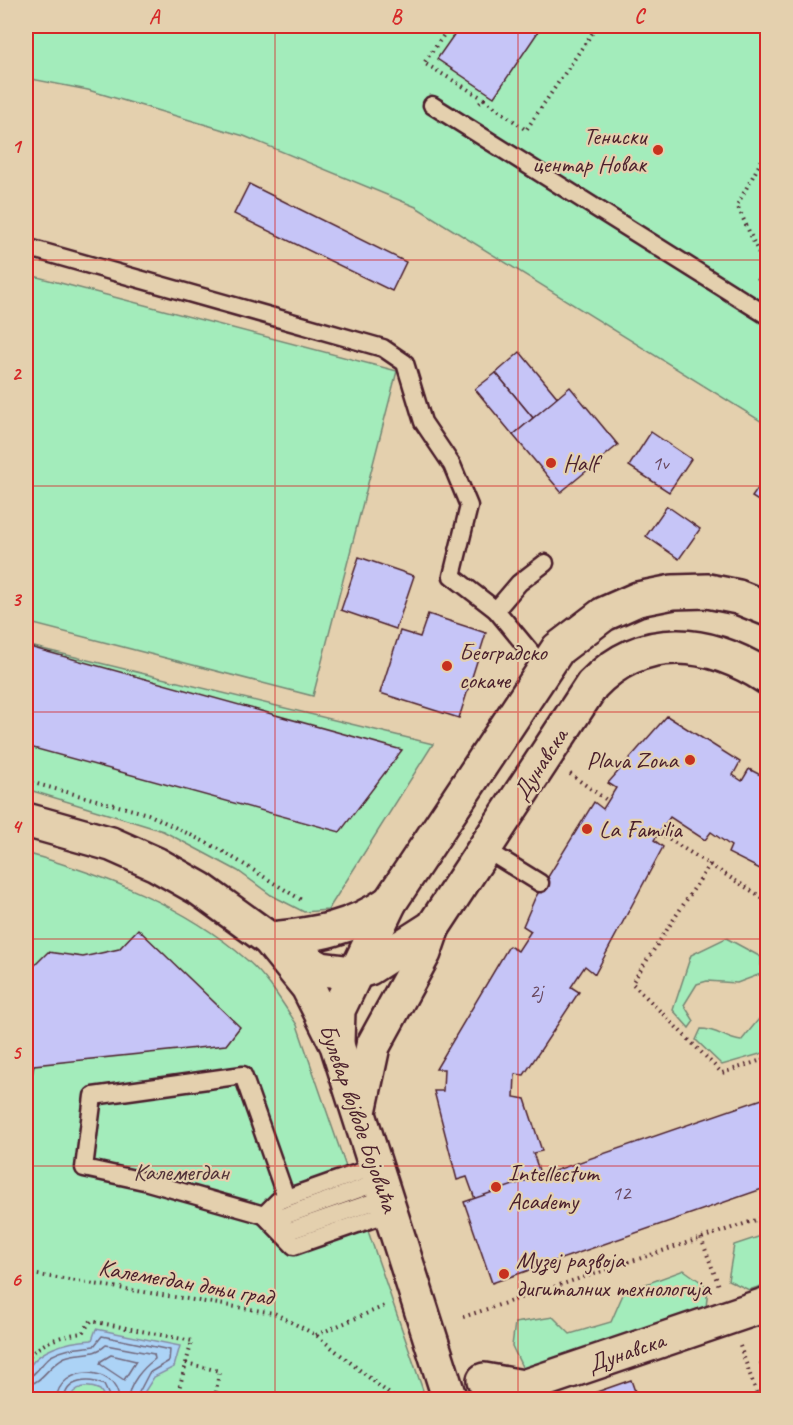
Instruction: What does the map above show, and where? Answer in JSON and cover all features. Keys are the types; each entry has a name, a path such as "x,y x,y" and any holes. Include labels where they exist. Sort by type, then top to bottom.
{"main road":[{"name":"Дунавска","path":"337,1045 338,1010 353,973 377,932 390,902 543,667 558,649 591,622 638,599 672,592 708,591 738,597 768,609"},
{"name":"Дунавска","path":"353,973 369,968 433,927 592,685 605,671 620,662 674,646 691,646 718,652 742,661 768,678"},
{"name":"Булевар војводе Бојовића","path":"26,820 111,844 156,864 200,889 269,939 308,987 337,1045 385,1189 450,1400"},
{"name":"Дунавска","path":"269,939 323,933 348,926 368,917 390,902"},
{"path":"359,1109 373,1046 424,953 433,927"},
{"path":"269,939 321,969 353,973"},
{"name":"Дунавска","path":"484,1380 523,1387 768,1304"}],"lane":[{"path":"432,105 768,316"},
{"path":"26,247 383,348 405,363 423,422 452,465 469,506 452,576 496,610 543,667"},
{"path":"496,610 519,584 545,563"},
{"path":"484,849 540,883"},
{"path":"283,1189 243,1075 93,1096 84,1168 144,1181 264,1215 289,1231 385,1189"},
{"path":"264,1215 278,1201 385,1189"}],"path":[{"path":"450,26 424,63 484,99 526,130 597,26"},
{"path":"761,26 768,30"},
{"path":"460,123 484,99"},
{"path":"747,302 765,267 737,205 768,149"},
{"path":"575,778 608,801"},
{"path":"26,781 148,814 219,849 310,905"},
{"path":"659,834 768,901"},
{"path":"710,864 632,983 722,1073 768,1058"},
{"path":"463,1317 768,1216"},
{"name":"Калемегдан доњи град","path":"26,1272 274,1313 316,1335 397,1400"},
{"path":"316,1335 416,1292"},
{"path":"26,1361 44,1344 62,1336 82,1333 90,1321 192,1341 176,1400"},
{"path":"186,1363 219,1371 215,1400"}],"green space":[{"path":"26,26 767,26 767,425 416,207 244,136 88,90 26,78"},
{"path":"26,274 397,371 313,696 26,622"},
{"path":"26,645 433,744 328,910 304,912 271,895 238,871 163,831 26,789"},
{"name":"Калемегдан","path":"26,853 114,882 197,923 255,967 274,991 297,1025 426,1399 26,1399"},
{"path":"726,938 761,957 761,974 737,983 707,981 697,984 684,1005 694,1021 689,1028 673,1010 691,955"},
{"path":"763,1014 767,1015 767,1052 722,1065 696,1040 701,1029 741,1041"},
{"path":"767,1234 767,1284 749,1290 728,1280 734,1245"},
{"path":"684,1270 708,1287 706,1308 526,1375 512,1346 515,1323 553,1317 570,1334 611,1322 624,1292"}],"water":[{"path":"96,1329 180,1346 174,1367 154,1377 140,1399 106,1399 100,1390 82,1387 75,1391 69,1399 26,1399 26,1376 36,1359 53,1348 73,1342 92,1340"}],"building":[{"path":"460,26 542,26 494,97 437,59"},
{"path":"249,184 406,262 392,291 234,214"},
{"path":"520,352 558,398 533,418 496,373"},
{"path":"496,373 533,418 513,435 475,389"},
{"path":"570,387 618,445 561,492 513,435"},
{"path":"651,432 691,459 669,492 629,466"},
{"path":"768,474 768,507 752,497"},
{"path":"667,506 700,529 679,559 646,536"},
{"path":"359,557 414,576 396,629 341,610"},
{"path":"428,614 486,633 459,718 380,693 400,631 420,637"},
{"path":"26,646 402,750 340,832 26,746"},
{"path":"667,716 740,762 733,775 742,781 749,769 768,779 768,873 728,853 731,846 711,832 705,840 670,817 654,840 663,847 595,974 585,966 571,987 579,992 524,1075 515,1074 514,1097 525,1099 542,1151 533,1153 541,1176 475,1199 467,1177 457,1180 434,1091 443,1091 444,1069 436,1069 509,946 518,951 531,931 523,926 535,898 594,802 603,809 616,788 608,783"},
{"path":"138,929 240,1027 226,1045 34,1065 26,1106 26,974 48,952 83,957 119,949"},
{"path":"768,1097 768,1187 492,1283 464,1202"},
{"path":"768,1360 768,1386 760,1363"},
{"path":"631,1380 638,1400 574,1400"}],"place":[{"name":"Тениски центар Новак","path":"658,150"},
{"name":"Half","path":"551,463"},
{"name":"Београдско сокаче","path":"447,666"},
{"name":"Plava Zona","path":"690,760"},
{"name":"La Familia","path":"587,829"},
{"name":"Intellectum Academy","path":"496,1187"},
{"name":"Музеј развоја дигиталних технологија","path":"504,1274"}]}
